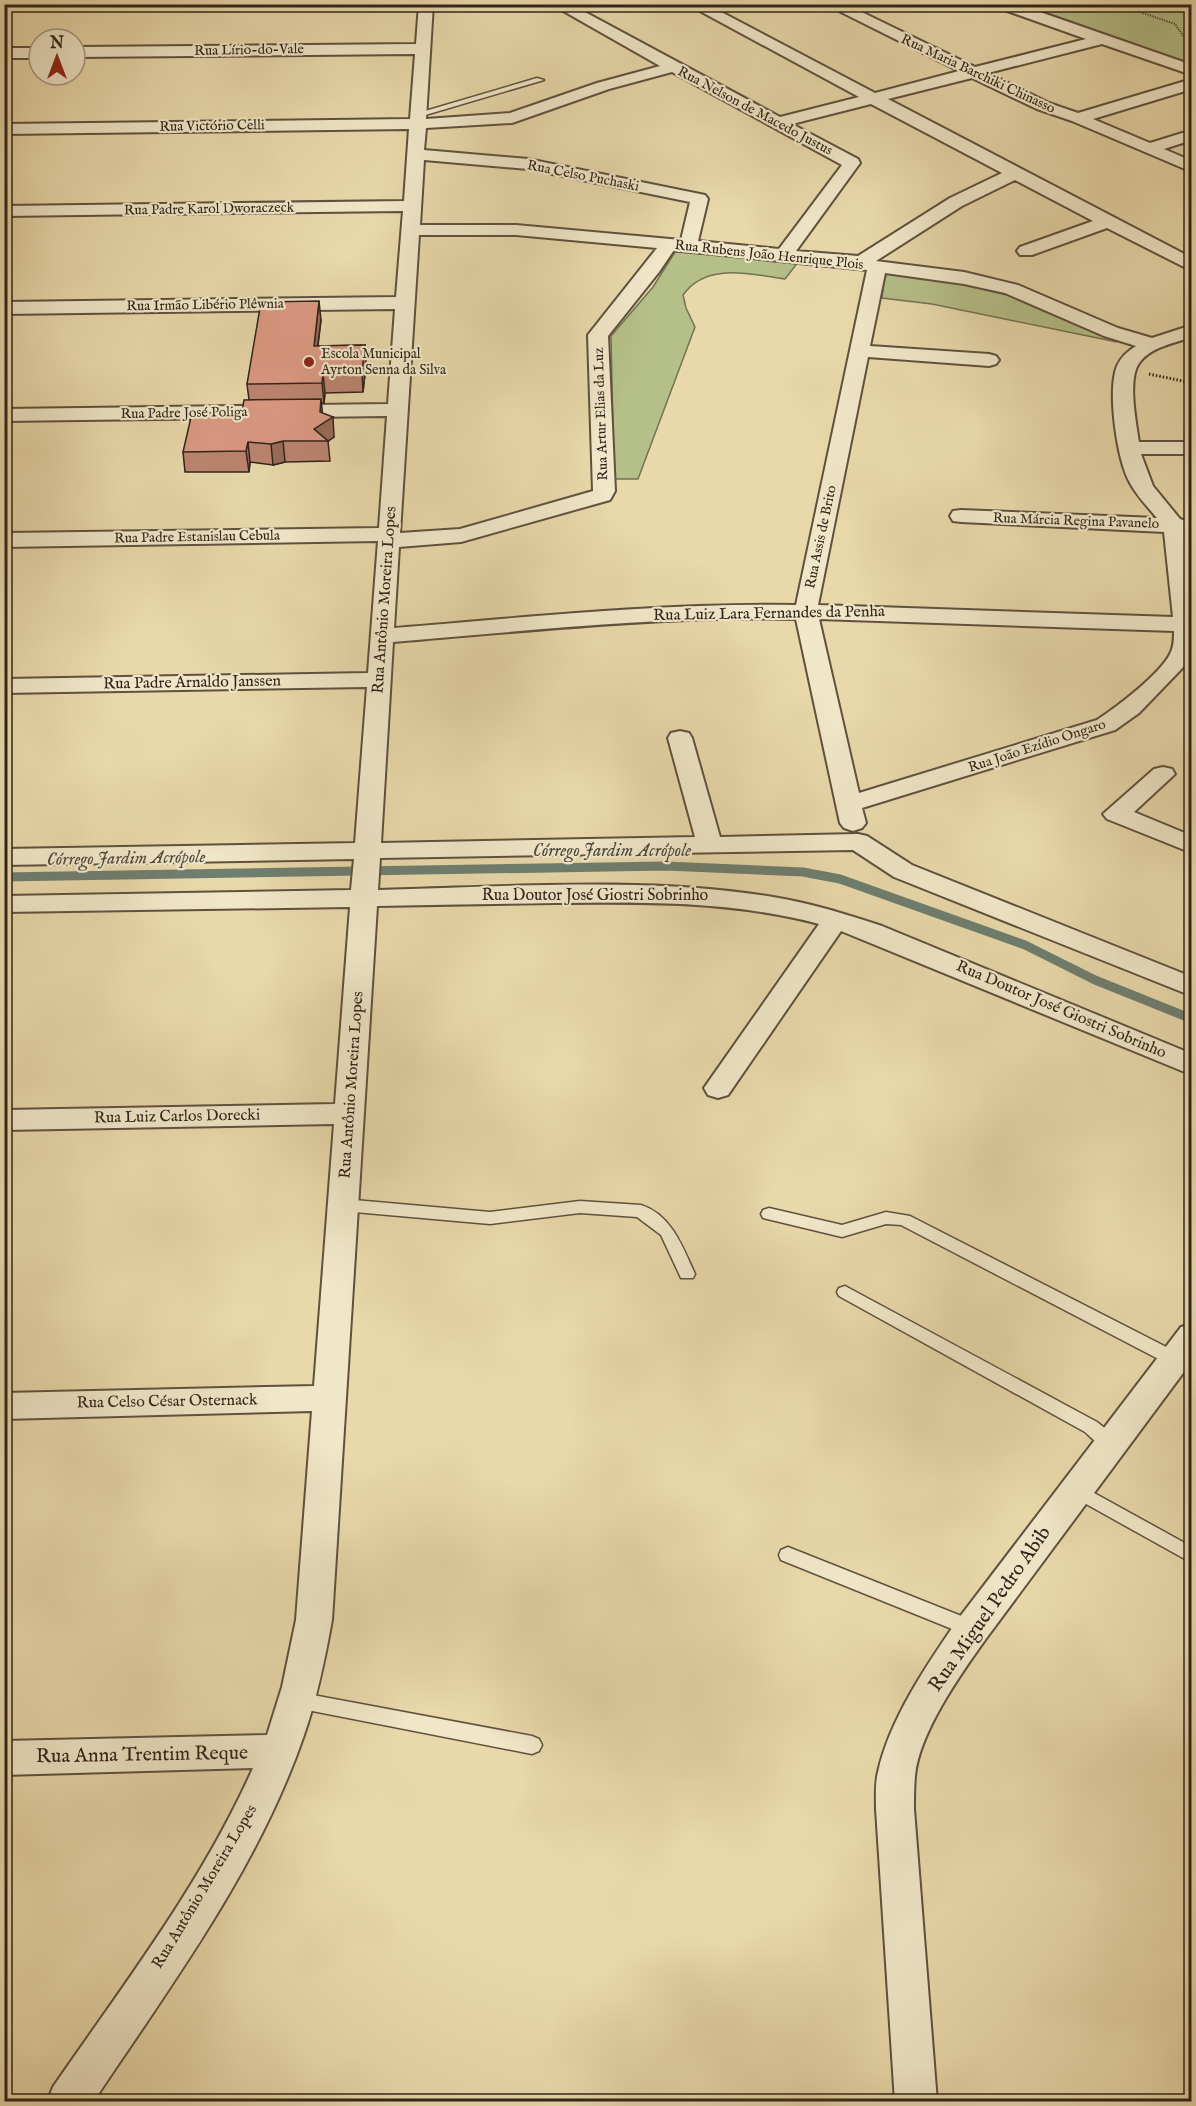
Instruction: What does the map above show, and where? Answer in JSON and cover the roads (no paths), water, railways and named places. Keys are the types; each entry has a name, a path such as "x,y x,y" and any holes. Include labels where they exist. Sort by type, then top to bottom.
{"street":[{"name":"Rua Antônio Moreira Lopes","path":"68,2102 187,1923 228,1856 259,1797 279,1751 297,1700 314,1620 426,4"},
{"name":"Rua Nelson de Macedo Justus","path":"558,4 852,163 784,255"},
{"path":"694,4 1191,266"},
{"name":"Rua Maria Barchiki Chinasso","path":"832,4 1043,106 1078,118 1191,167"},
{"path":"1001,4 1191,70"},
{"path":"777,123 1103,39"},
{"name":"Rua Lírio-do-Vale","path":"87,52 424,49"},
{"path":"4,53 27,53"},
{"name":"Rua Victório Celli","path":"4,129 512,118 603,86 673,67"},
{"path":"1078,118 1191,84"},
{"path":"1150,148 1191,135"},
{"name":"Rua Celso Puchaski","path":"417,154 528,164 699,199 678,246"},
{"path":"869,265 956,202 1015,173"},
{"name":"Rua Padre Karol Dworaczeck","path":"4,211 413,206"},
{"path":"1026,251 1107,222"},
{"name":"Rua Rubens João Henrique Plois","path":"411,230 516,230 784,255 964,278 1011,289 1111,332 1151,344"},
{"name":"Rua Artur Elias da Luz","path":"390,538 461,535 602,495 604,491 598,335 653,268 678,246"},
{"name":"Rua Assis de Brito","path":"858,842 807,610 860,351 869,265"},
{"name":"Rua Irmão Libério Plêwnia","path":"4,308 406,303"},
{"path":"1183,526 1155,504 1139,480 1129,448 1121,387 1125,368 1131,359 1151,344 1191,331"},
{"path":"860,351 989,360"},
{"name":"Rua Padre José Poliga","path":"4,415 399,410"},
{"path":"1129,448 1191,448"},
{"name":"Rua Márcia Regina Pavanelo","path":"961,516 1183,526"},
{"name":"Rua João Ezídio Ongaro","path":"848,804 1090,731 1120,718 1179,660 1186,642 1188,625 1183,526"},
{"name":"Rua Padre Estanislau Cebula","path":"4,540 390,538"},
{"name":"Rua Luiz Lara Fernandes da Penha","path":"383,636 635,616 807,610 1188,625"},
{"name":"Rua Padre Arnaldo Janssen","path":"4,686 380,680"},
{"path":"680,738 711,845"},
{"path":"1162,774 1116,814 1191,845"},
{"path":"4,856 858,842 903,871 1191,987"},
{"name":"Rua Doutor José Giostri Sobrinho","path":"4,904 560,894 669,894 768,903 836,919 1191,1065"},
{"path":"718,1088 836,919"},
{"name":"Rua Luiz Carlos Dorecki","path":"4,1120 349,1114"},
{"name":"Rua Miguel Pedro Abib","path":"916,2102 895,1809 896,1775 904,1744 921,1710 972,1629 1183,1347"},
{"name":"Rua Celso César Osternack","path":"4,1406 330,1398"},
{"name":"Rua Anna Trentim Reque","path":"4,1758 279,1751"}],"lane":[{"path":"419,119 540,80"},
{"path":"343,1205 490,1218 580,1208 641,1211 667,1231 687,1274"},
{"path":"769,1214 842,1231 886,1218 904,1220 1183,1347"},
{"path":"845,1292 1091,1427 1111,1443"},
{"path":"1076,1490 1191,1556"},
{"path":"788,1554 972,1629"},
{"path":"297,1700 532,1746"}],"waterway":[{"name":"Córrego Jardim Acrópole","path":"4,877 666,866 803,872 840,879 1025,945 1095,980 1192,1019"}],"place":[{"name":"Escola Municipal Ayrton Senna da Silva","path":"309,362"}]}
